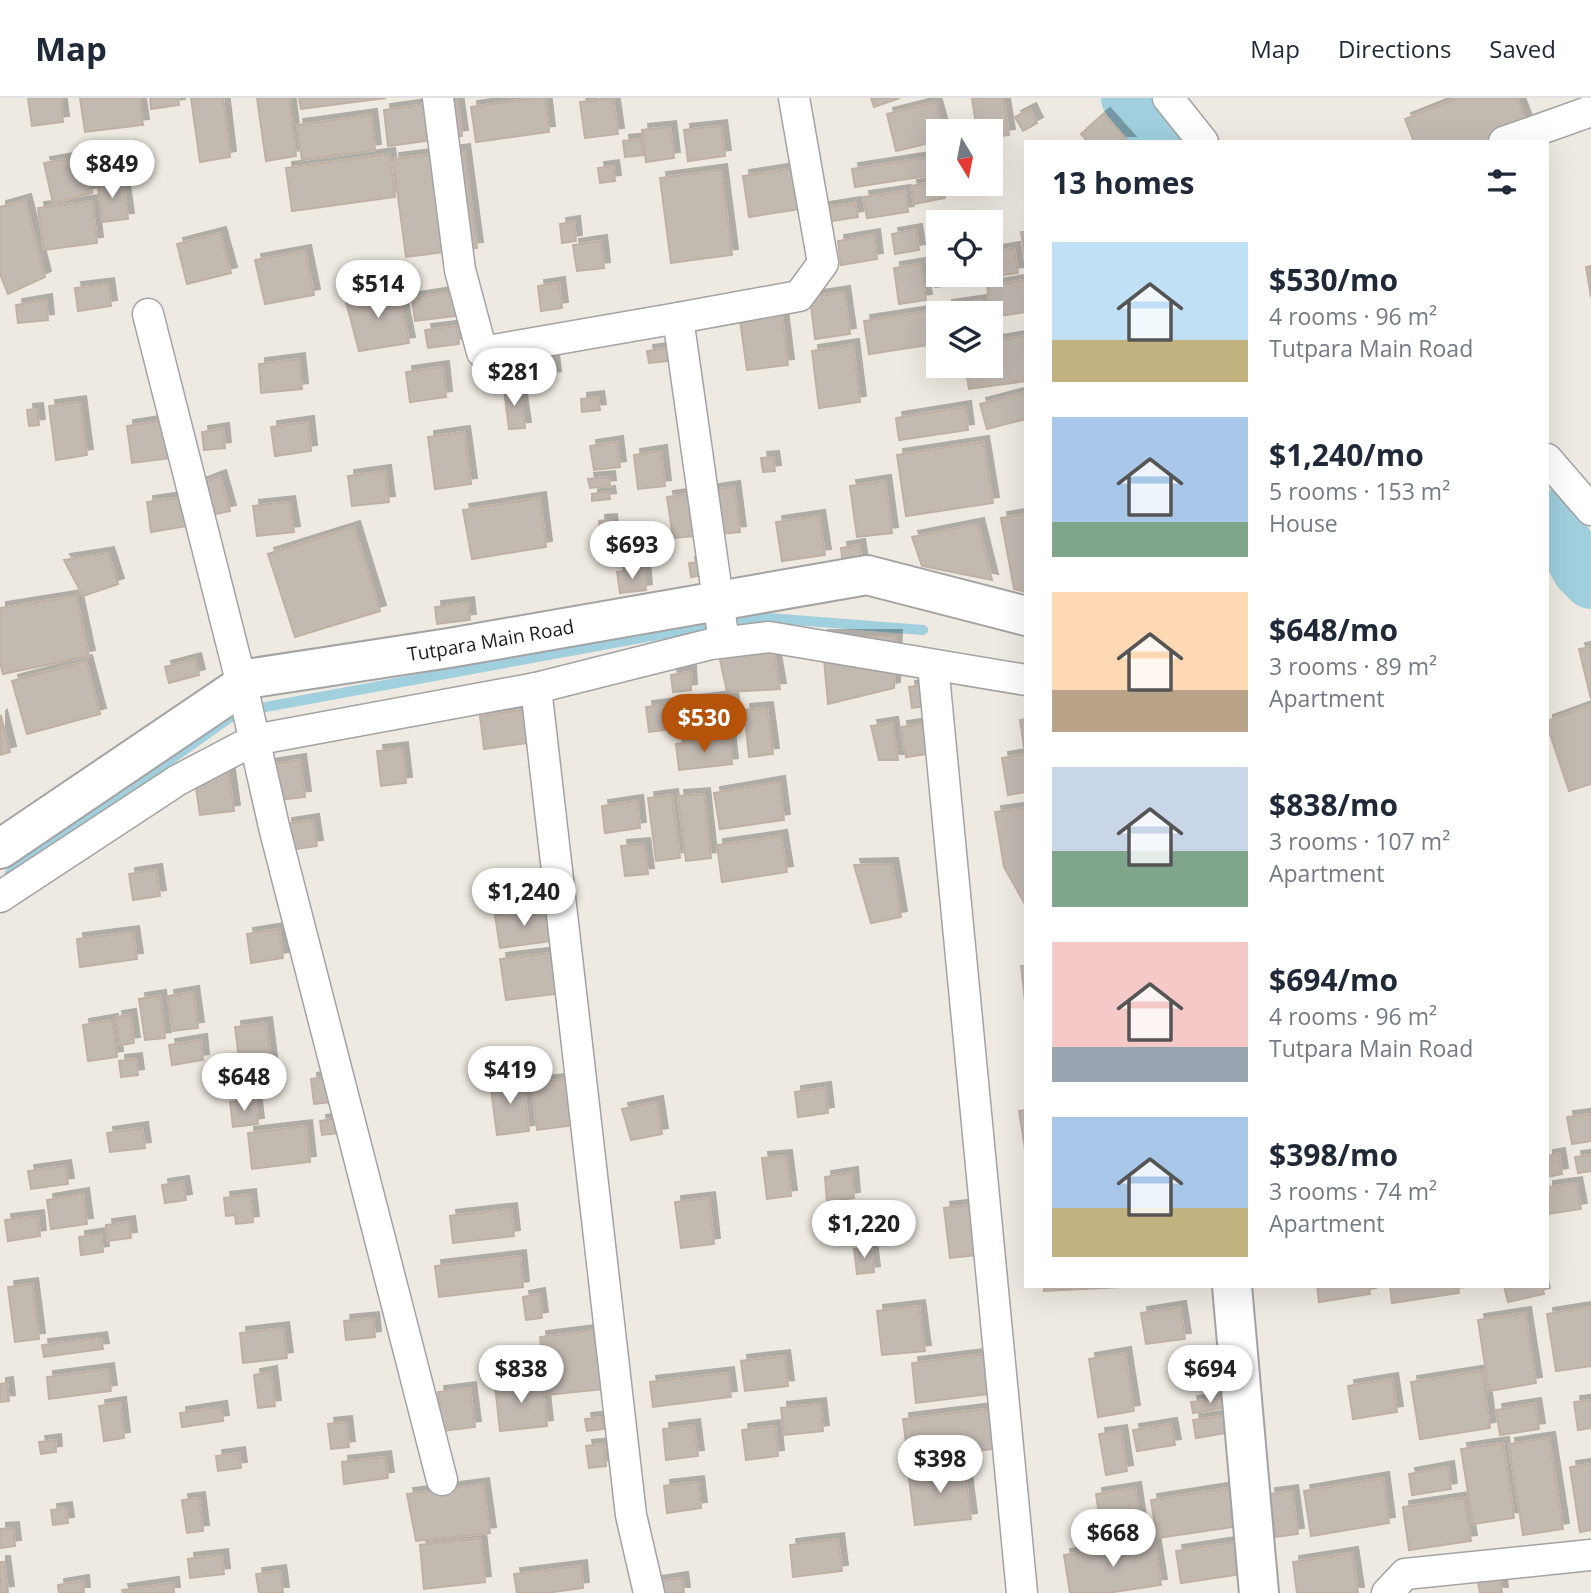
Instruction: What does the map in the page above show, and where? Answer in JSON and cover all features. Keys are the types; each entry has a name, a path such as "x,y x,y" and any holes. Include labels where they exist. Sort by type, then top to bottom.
{"street":[{"path":"438,98 460,270 482,352 799,296 823,262 794,98"},
{"path":"1168,98 1201,140"},
{"path":"1510,140 1591,111"},
{"path":"148,314 321,1015 442,1480"},
{"path":"678,318 724,642"},
{"path":"1549,461 1591,510"},
{"name":"Tutpara Main Road","path":"0,849 248,712 253,678 449,648 867,575 1024,615"},
{"path":"0,897 178,780 248,712 536,688 711,644 769,637 1024,680"},
{"path":"933,665 1022,1593"},
{"path":"536,688 631,1515 649,1593"},
{"path":"1232,1288 1259,1593"},
{"path":"1387,1593 1405,1574 1591,1555"}],"building":[{"path":"28,98 60,98 63,122 32,126"},
{"path":"80,98 139,98 143,125 85,132"},
{"path":"150,98 178,98 179,105 151,109"},
{"path":"191,98 223,98 230,157 200,162"},
{"path":"257,98 289,98 296,156 266,161"},
{"path":"299,98 386,98 301,109"},
{"path":"545,98 549,132 476,142 471,107"},
{"path":"613,98 618,134 585,138 580,102"},
{"path":"871,98 900,98 874,107"},
{"path":"972,98 1003,98 1009,135 1003,136 1003,119 975,119"},
{"path":"1458,98 1517,98 1530,132 1511,140 1413,140 1405,119"},
{"path":"457,100 462,136 388,146 384,110"},
{"path":"935,102 940,119 926,119 926,144 896,151 887,114"},
{"path":"1030,109 1037,123 1023,131 1015,117"},
{"path":"1104,114 1127,140 1086,140 1081,134"},
{"path":"371,115 375,150 302,160 297,125"},
{"path":"721,126 725,156 688,161 684,130"},
{"path":"670,127 674,158 646,162 642,130"},
{"path":"641,139 644,155 625,157 623,141"},
{"path":"464,150 477,248 406,257 393,159"},
{"path":"389,154 395,197 292,211 286,168"},
{"path":"123,155 126,171 102,175 99,158"},
{"path":"86,156 92,193 53,203 44,163"},
{"path":"926,158 926,176 855,187 852,169"},
{"path":"613,166 615,181 600,183 598,168"},
{"path":"801,167 807,208 749,217 743,176"},
{"path":"721,170 732,255 671,263 660,178"},
{"path":"122,177 128,219 103,222 97,180"},
{"path":"926,183 926,196 945,198 914,204 911,186"},
{"path":"905,191 908,212 867,218 863,197"},
{"path":"25,200 45,277 8,294 0,274 0,207"},
{"path":"92,201 97,243 44,250 38,208"},
{"path":"855,203 858,217 826,222 823,208"},
{"path":"574,222 576,241 562,243 560,224"},
{"path":"916,230 919,250 895,254 892,234"},
{"path":"220,233 231,273 187,284 177,244"},
{"path":"874,235 877,259 841,265 838,241"},
{"path":"601,241 604,268 577,271 573,245"},
{"path":"1014,248 1018,273 1003,275 1003,250"},
{"path":"305,251 314,295 265,304 255,260"},
{"path":"920,264 926,300 899,304 894,268"},
{"path":"1591,266 1591,297 1586,267"},
{"path":"1024,280 1024,312 1003,315 1003,301 989,301 987,287 1003,287 1003,284"},
{"path":"559,283 562,308 541,311 538,286"},
{"path":"108,284 111,306 78,311 75,288"},
{"path":"398,288 409,343 359,351 345,298"},
{"path":"453,292 456,316 415,321 412,298"},
{"path":"844,292 850,334 815,339 810,297"},
{"path":"46,300 48,320 18,323 16,305"},
{"path":"781,308 788,365 747,370 739,313"},
{"path":"926,312 926,345 869,354 864,321"},
{"path":"457,326 459,344 428,348 425,330"},
{"path":"1024,336 1024,381 969,389 967,378 1003,378 1003,340"},
{"path":"853,345 860,402 819,408 812,351"},
{"path":"676,347 678,360 649,363 647,351"},
{"path":"299,359 302,389 261,393 259,364"},
{"path":"553,360 555,377 535,379 533,363"},
{"path":"443,367 446,397 410,402 406,372"},
{"path":"519,387 525,428 509,429 504,389"},
{"path":"1024,393 1024,420 987,429 980,404"},
{"path":"598,397 600,410 582,412 581,399"},
{"path":"80,402 87,455 56,460 49,406"},
{"path":"965,407 968,430 899,440 896,418"},
{"path":"37,409 39,425 29,426 27,410"},
{"path":"174,419 179,457 132,463 127,426"},
{"path":"308,422 311,451 275,456 271,427"},
{"path":"223,429 225,448 204,450 202,432"},
{"path":"464,432 471,484 435,489 428,437"},
{"path":"617,442 620,467 594,470 590,446"},
{"path":"983,442 993,503 906,516 897,455"},
{"path":"661,451 665,486 638,489 634,455"},
{"path":"773,457 775,471 763,472 761,458"},
{"path":"385,471 389,502 352,506 348,476"},
{"path":"220,476 230,511 206,516 196,485"},
{"path":"609,477 610,486 590,488 588,479"},
{"path":"885,481 892,533 857,537 850,486"},
{"path":"734,487 740,532 673,538 667,497"},
{"path":"609,492 610,499 592,501 592,494"},
{"path":"184,497 187,526 151,532 147,502"},
{"path":"540,498 546,547 472,559 463,510"},
{"path":"289,502 294,532 257,536 253,506"},
{"path":"1024,514 1024,592 1014,589 1001,518"},
{"path":"819,516 825,555 782,561 776,522"},
{"path":"611,520 612,530 600,531 599,521"},
{"path":"978,524 992,580 922,566 912,537"},
{"path":"354,527 380,611 295,637 268,554"},
{"path":"859,545 863,570 844,572 841,548"},
{"path":"108,553 118,584 83,596 64,560"},
{"path":"714,560 715,573 691,577 689,563"},
{"path":"644,569 646,590 620,593 617,572"},
{"path":"76,596 89,656 3,674 0,662 0,608"},
{"path":"468,603 470,620 437,624 435,607"},
{"path":"822,636 896,636 894,688 828,704"},
{"path":"772,643 780,689 727,692 718,650"},
{"path":"1591,647 1591,699 1579,649"},
{"path":"195,659 199,675 169,683 165,667"},
{"path":"86,661 100,714 27,734 12,681"},
{"path":"690,672 691,690 673,692 671,675"},
{"path":"940,682 943,704 912,708 909,687"},
{"path":"732,696 735,721 649,732 646,707"},
{"path":"1591,705 1591,784 1569,791 1549,731 1549,720"},
{"path":"767,708 773,754 749,757 744,710"},
{"path":"530,709 534,742 484,749 480,716"},
{"path":"0,717 10,752 0,755"},
{"path":"1024,719 1024,748 1020,720"},
{"path":"942,721 947,751 906,757 901,727"},
{"path":"892,723 898,760 879,760 871,726"},
{"path":"729,738 732,764 679,770 676,744"},
{"path":"402,748 406,783 381,786 377,751"},
{"path":"1024,754 1024,792 1008,795 1002,758"},
{"path":"300,760 305,797 272,801 267,765"},
{"path":"228,769 234,811 200,815 194,774"},
{"path":"779,782 784,820 720,829 714,793"},
{"path":"704,794 711,858 686,861 678,796"},
{"path":"672,795 680,858 656,861 648,798"},
{"path":"637,801 640,828 605,833 602,806"},
{"path":"1024,808 1024,902 1004,867 995,812"},
{"path":"313,820 317,846 289,850 286,824"},
{"path":"781,836 787,872 722,882 717,845"},
{"path":"644,844 648,874 625,876 621,846"},
{"path":"892,864 901,917 871,923 854,865"},
{"path":"156,870 160,896 133,900 129,874"},
{"path":"547,908 552,941 500,948 495,915"},
{"path":"279,929 283,958 251,963 247,934"},
{"path":"133,932 137,959 80,967 77,939"},
{"path":"559,952 564,993 506,1000 500,959"},
{"path":"1021,966 1024,966 1024,992"},
{"path":"193,992 198,1028 173,1031 168,996"},
{"path":"160,996 165,1038 145,1040 139,999"},
{"path":"130,1015 134,1043 120,1045 116,1017"},
{"path":"112,1020 117,1057 88,1061 83,1025"},
{"path":"266,1023 273,1077 242,1081 235,1027"},
{"path":"201,1040 203,1060 172,1065 169,1045"},
{"path":"136,1059 138,1075 121,1077 119,1061"},
{"path":"328,1077 332,1102 314,1104 311,1079"},
{"path":"523,1078 529,1131 497,1135 490,1081"},
{"path":"577,1078 583,1124 537,1130 532,1083"},
{"path":"825,1088 828,1113 798,1117 795,1092"},
{"path":"255,1099 258,1124 233,1127 230,1102"},
{"path":"657,1102 662,1134 631,1140 622,1109"},
{"path":"1024,1110 1024,1142 1019,1111"},
{"path":"1591,1114 1591,1141 1572,1144 1567,1117"},
{"path":"337,1118 340,1133 322,1135 320,1121"},
{"path":"306,1126 310,1162 252,1169 248,1133"},
{"path":"142,1128 145,1148 110,1152 107,1133"},
{"path":"1559,1154 1562,1174 1549,1177 1549,1156"},
{"path":"1591,1155 1591,1171 1578,1173 1575,1157"},
{"path":"786,1156 791,1196 767,1199 762,1158"},
{"path":"65,1166 68,1184 31,1189 28,1171"},
{"path":"852,1173 854,1198 827,1202 825,1177"},
{"path":"183,1182 186,1200 165,1203 162,1185"},
{"path":"1576,1183 1581,1209 1549,1214 1549,1187"},
{"path":"83,1194 87,1224 51,1229 47,1200"},
{"path":"250,1195 253,1222 236,1224 235,1215 226,1216 224,1198"},
{"path":"709,1198 714,1244 681,1248 675,1202"},
{"path":"990,1203 996,1253 950,1258 944,1208"},
{"path":"511,1209 514,1236 453,1243 450,1216"},
{"path":"38,1216 40,1236 8,1241 5,1220"},
{"path":"129,1222 131,1238 108,1241 106,1225"},
{"path":"101,1234 103,1252 81,1255 79,1237"},
{"path":"871,1247 874,1272 857,1274 854,1249"},
{"path":"520,1256 523,1287 439,1297 435,1266"},
{"path":"32,1284 39,1339 15,1342 8,1287"},
{"path":"1044,1288 1103,1288 1044,1291"},
{"path":"1317,1288 1368,1288 1370,1294 1319,1302"},
{"path":"1390,1288 1458,1288 1459,1293 1392,1303"},
{"path":"1504,1288 1542,1288 1544,1294 1508,1302"},
{"path":"539,1294 542,1318 526,1320 523,1297"},
{"path":"919,1306 925,1351 882,1355 877,1311"},
{"path":"1180,1307 1185,1339 1146,1344 1141,1313"},
{"path":"1591,1307 1591,1366 1556,1371 1547,1314"},
{"path":"1525,1313 1536,1383 1489,1391 1478,1320"},
{"path":"373,1318 375,1337 346,1340 344,1321"},
{"path":"283,1328 287,1358 243,1363 240,1333"},
{"path":"596,1330 603,1389 547,1395 540,1337"},
{"path":"101,1338 103,1349 44,1357 42,1345"},
{"path":"993,1353 998,1393 916,1403 912,1363"},
{"path":"1125,1353 1134,1411 1098,1417 1089,1359"},
{"path":"784,1356 788,1386 745,1391 741,1361"},
{"path":"108,1369 111,1391 49,1399 47,1377"},
{"path":"1482,1371 1490,1428 1420,1439 1411,1382"},
{"path":"271,1372 275,1406 258,1408 254,1375"},
{"path":"728,1373 731,1397 653,1407 650,1382"},
{"path":"542,1379 547,1426 500,1431 495,1385"},
{"path":"1392,1379 1397,1412 1353,1419 1348,1386"},
{"path":"7,1383 9,1401 0,1402 0,1384"},
{"path":"470,1388 475,1427 443,1431 438,1392"},
{"path":"1227,1397 1229,1407 1193,1413 1191,1402"},
{"path":"1591,1400 1591,1428 1578,1430 1574,1402"},
{"path":"120,1403 124,1438 104,1441 99,1406"},
{"path":"820,1404 823,1431 784,1435 781,1408"},
{"path":"1535,1404 1539,1429 1500,1435 1496,1410"},
{"path":"221,1407 223,1421 182,1427 180,1413"},
{"path":"1002,1407 1008,1447 908,1460 903,1419"},
{"path":"1230,1415 1232,1432 1196,1438 1193,1420"},
{"path":"602,1417 604,1429 587,1431 585,1419"},
{"path":"346,1422 349,1447 331,1449 328,1424"},
{"path":"1171,1424 1175,1445 1137,1451 1133,1430"},
{"path":"694,1425 698,1456 666,1460 663,1429"},
{"path":"775,1426 778,1456 746,1460 742,1430"},
{"path":"1121,1431 1127,1471 1106,1475 1099,1434"},
{"path":"1549,1438 1563,1529 1523,1535 1509,1444"},
{"path":"55,1440 56,1452 41,1454 39,1442"},
{"path":"1503,1443 1514,1518 1473,1524 1461,1449"},
{"path":"604,1444 606,1466 589,1468 586,1446"},
{"path":"239,1453 241,1468 218,1471 216,1456"},
{"path":"385,1457 388,1478 344,1484 342,1462"},
{"path":"1591,1464 1591,1530 1580,1532 1570,1467"},
{"path":"964,1465 971,1519 915,1525 908,1471"},
{"path":"1448,1467 1451,1489 1412,1495 1409,1474"},
{"path":"1383,1478 1389,1523 1311,1536 1304,1491"},
{"path":"698,1482 701,1508 667,1513 664,1486"},
{"path":"483,1484 490,1533 416,1541 407,1494"},
{"path":"1241,1486 1247,1525 1157,1538 1151,1500"},
{"path":"1135,1488 1140,1522 1101,1528 1096,1494"},
{"path":"1292,1491 1298,1534 1276,1537 1269,1494"},
{"path":"199,1498 203,1531 187,1533 182,1500"},
{"path":"1464,1498 1471,1541 1409,1550 1403,1507"},
{"path":"66,1508 68,1523 53,1525 51,1510"},
{"path":"13,1528 15,1546 0,1548 0,1529"},
{"path":"480,1538 485,1582 424,1589 420,1545"},
{"path":"838,1539 842,1571 793,1577 790,1545"},
{"path":"1154,1541 1161,1585 1107,1593 1070,1593 1064,1555"},
{"path":"1244,1541 1249,1573 1181,1583 1176,1551"},
{"path":"1352,1553 1358,1593 1297,1593 1293,1562"},
{"path":"222,1555 224,1574 190,1578 188,1559"},
{"path":"0,1562 4,1562 8,1592 0,1593"},
{"path":"581,1566 583,1588 546,1593 517,1593 514,1574"},
{"path":"280,1571 283,1593 259,1593 256,1574"},
{"path":"682,1578 684,1593 656,1593 655,1582"},
{"path":"1500,1578 1502,1593 1480,1593 1478,1581"},
{"path":"83,1581 84,1593 59,1593 58,1585"},
{"path":"173,1583 174,1593 123,1593 122,1590"}],"waterway":[{"path":"1129,98 1160,140"},
{"path":"1549,518 1580,570 1591,581"},
{"path":"10,873 238,712 756,617 923,630"}]}
